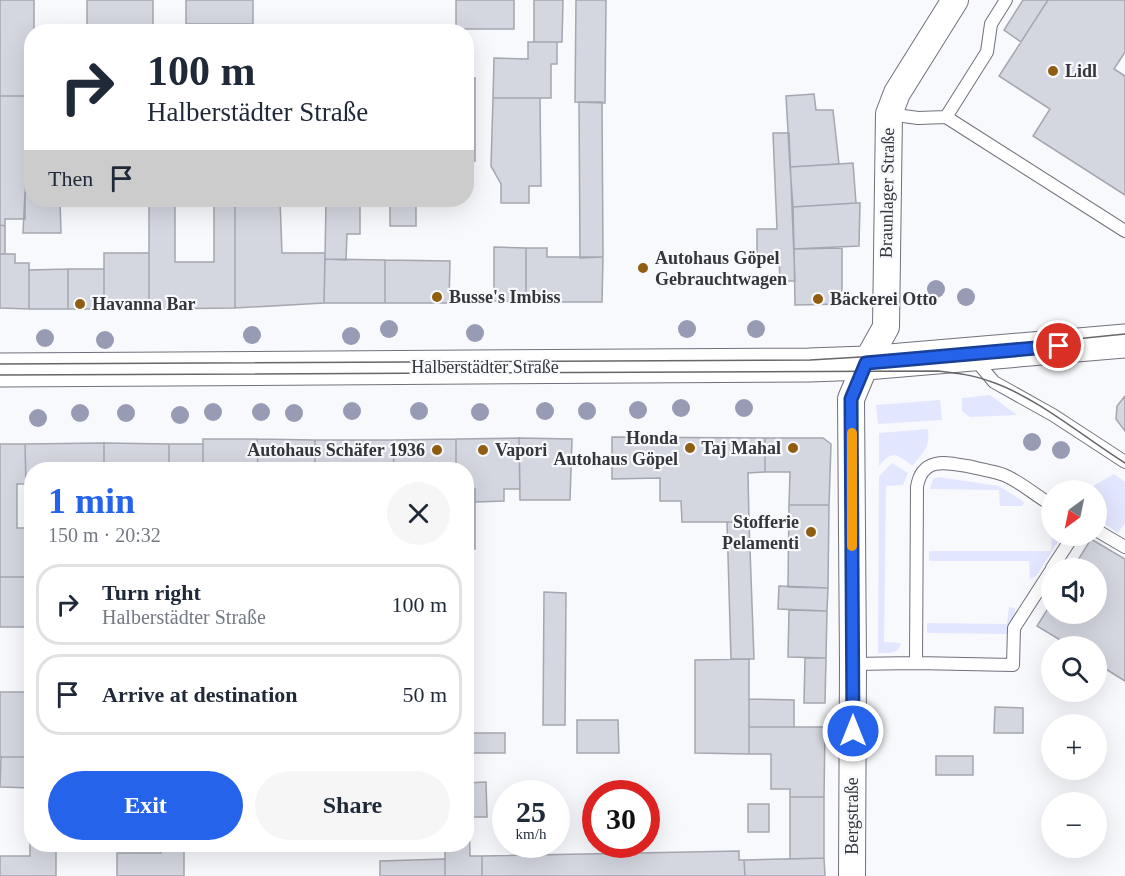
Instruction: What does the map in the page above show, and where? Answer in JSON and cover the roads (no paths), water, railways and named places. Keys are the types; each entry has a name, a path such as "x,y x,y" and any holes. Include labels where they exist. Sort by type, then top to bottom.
{"street":[{"name":"Braunlager Straße","path":"866,363 886,327 890,114 897,93 955,0"},
{"name":"Halberstädter Straße","path":"0,370 758,366 866,363 1125,341"},
{"name":"Bergstraße","path":"852,876 851,399 866,363"}],"lane":[{"path":"946,117 987,52 991,24 1006,0"},
{"path":"890,114 918,118 946,117 1125,231"},
{"path":"970,354 994,382 1053,415 1125,462"},
{"path":"916,663 917,488 923,471 936,463 948,462 992,471 1006,476 1041,498"},
{"path":"1107,536 1125,547"},
{"path":"853,664 1013,665 1014,628 1041,586"}],"tram line":[{"path":"0,364 810,360 945,352 1125,334"},
{"path":"0,375 938,371 992,382 1026,397 1125,463"}],"place":[{"name":"Lidl","path":"1053,71"},
{"name":"Autohaus Göpel Gebrauchtwagen","path":"643,268"},
{"name":"Busse's Imbiss","path":"437,297"},
{"name":"Bäckerei Otto","path":"818,299"},
{"name":"Havanna Bar","path":"80,304"},
{"name":"Honda Autohaus Göpel","path":"690,448"},
{"name":"Taj Mahal","path":"793,448"},
{"name":"Autohaus Schäfer 1936","path":"437,450"},
{"name":"Vapori","path":"483,450"},
{"name":"Stofferie Pelamenti","path":"811,532"}]}
